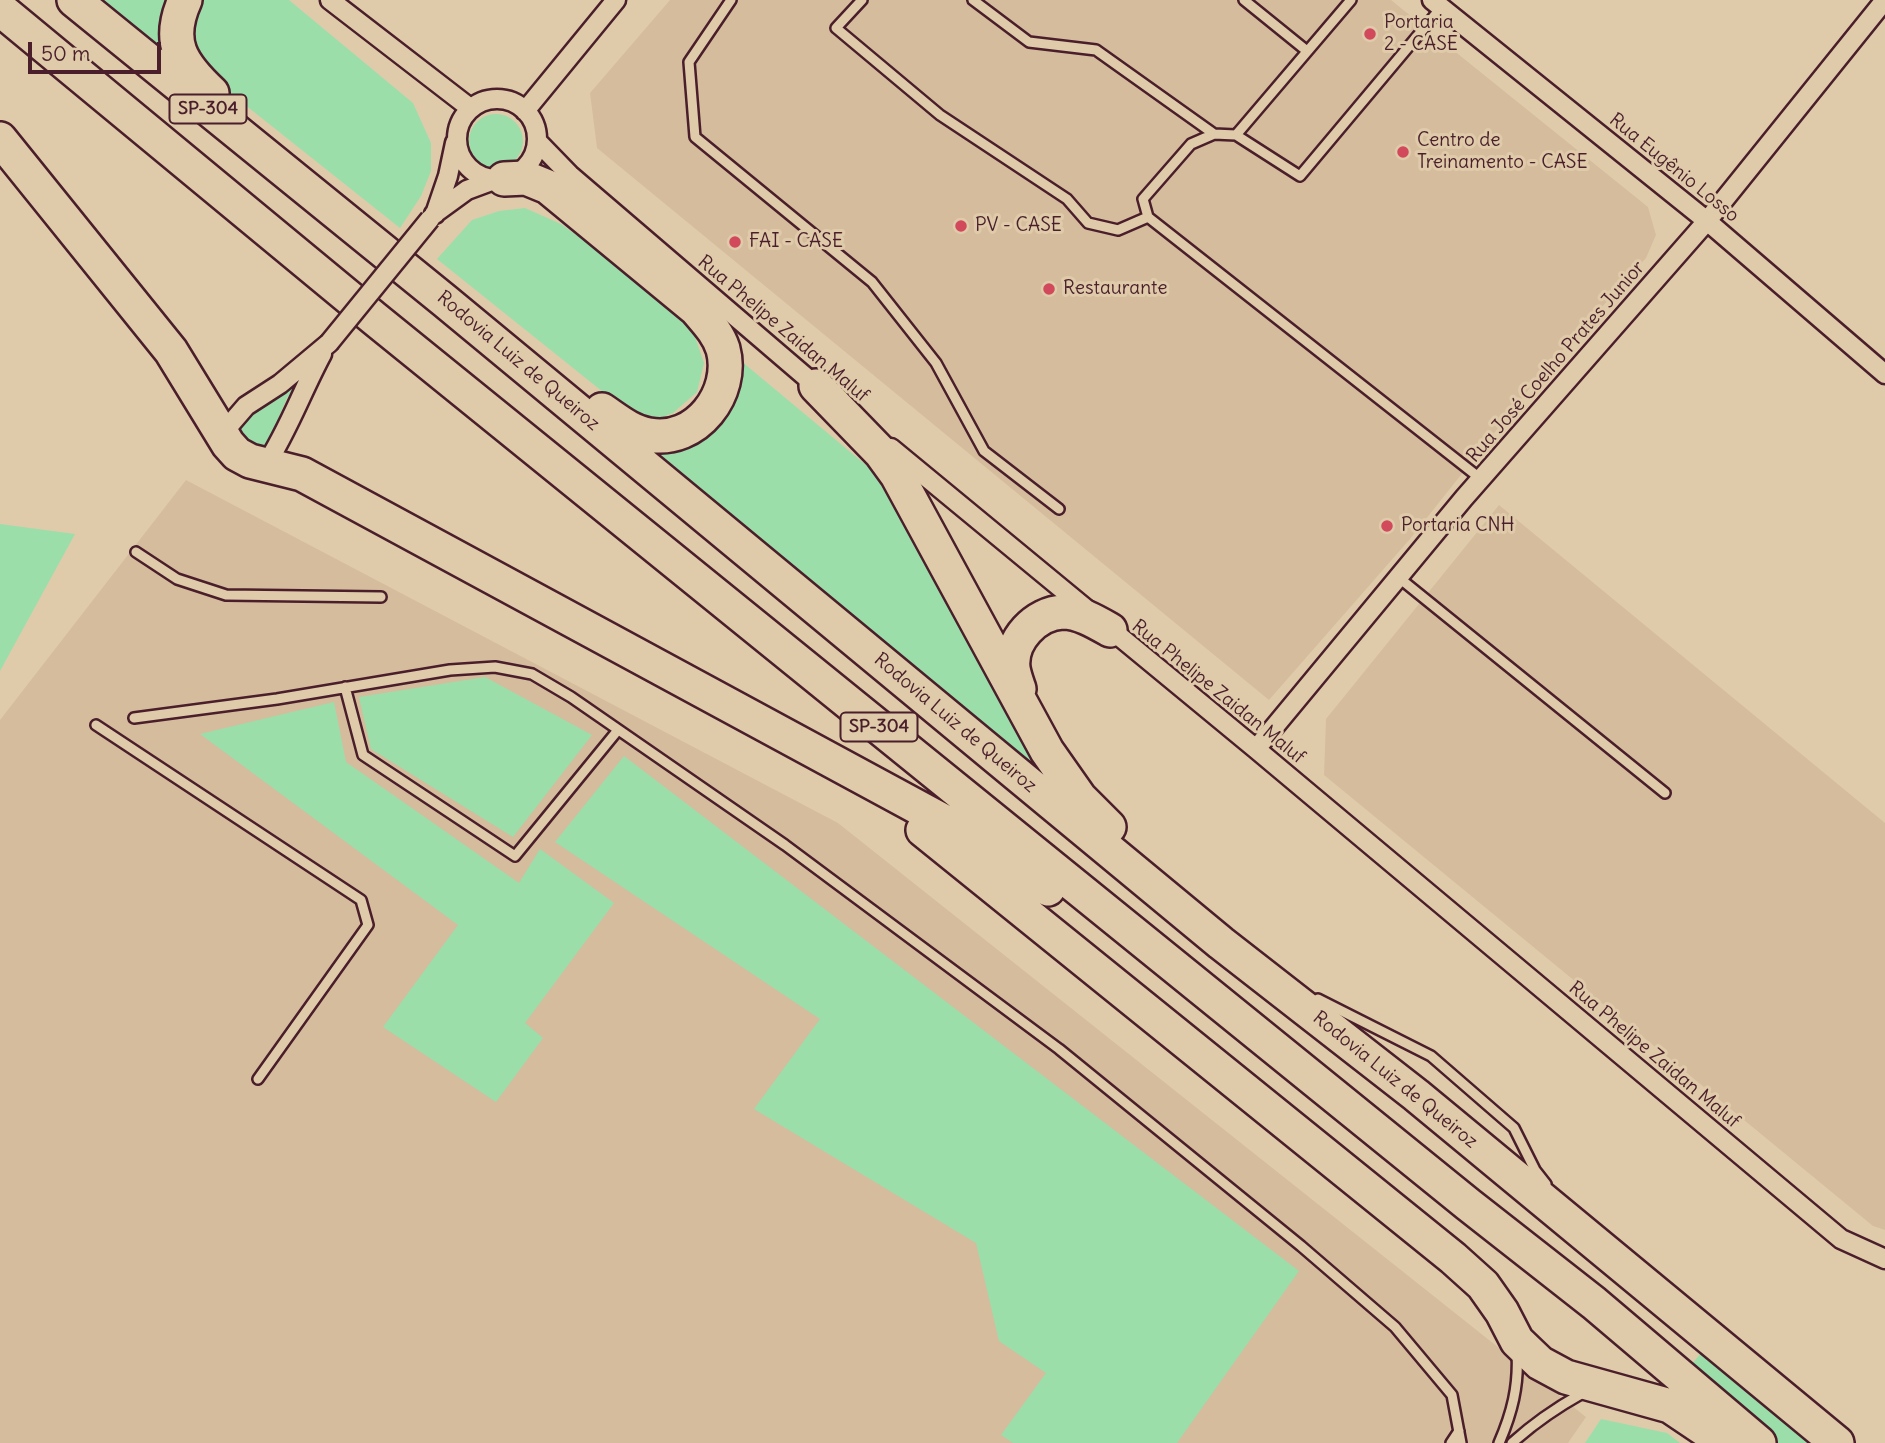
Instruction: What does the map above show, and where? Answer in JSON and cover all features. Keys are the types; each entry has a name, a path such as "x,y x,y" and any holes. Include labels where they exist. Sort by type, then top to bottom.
{"highway":[{"name":"Rodovia Luiz de Queiroz","path":"74,0 445,301 1221,943 1416,1095 1837,1443"},
{"path":"185,0 177,17 175,38 180,54 193,75 342,219"},
{"name":"SP-304","path":"0,9 375,319 1361,1118 1594,1303 1759,1443"},
{"path":"0,139 171,351 221,435 237,454 265,466 302,474 945,822 1033,878 1361,1118"},
{"path":"445,301 630,430 650,436 669,436 688,430 716,401 725,364 722,348 712,327 696,309 548,187 526,178 499,179"},
{"path":"816,386 881,453 897,475 1047,751 1080,798 1221,943"},
{"path":"1024,709 1013,668 1013,654 1018,641 1027,630 1044,618 1064,612 1095,621 1110,630"},
{"path":"850,771 1453,1258 1483,1285 1502,1312 1517,1341 1540,1363 1566,1377 1670,1406 1725,1443"}],"street":[{"path":"330,0 470,108"},
{"path":"525,111 616,0"},
{"name":"Rua José Coelho Prates Junior","path":"1256,749 1481,479 1707,221 1885,0"},
{"name":"Rua Eugênio Losso","path":"1437,4 1707,221 1885,374"},
{"path":"221,435 246,406 281,384 327,345 432,217 467,190 524,170 531,162 537,141 532,119 525,111 505,100 494,99 470,108 461,119 448,176 432,217"},
{"path":"456,138 463,162 482,177 499,179"},
{"name":"Rua Phelipe Zaidan Maluf","path":"537,141 570,175 816,386 1256,749 1841,1239 1884,1259"},
{"path":"265,466 284,436 298,399 327,345"}],"lane":[{"path":"731,0 689,62 695,137 872,282 936,363 984,451 1059,509"},
{"path":"862,0 836,28 940,115 1067,199 1088,223 1118,230 1148,217"},
{"path":"973,0 1029,42 1096,50 1214,134"},
{"path":"1244,0 1307,51"},
{"path":"1236,135 1351,0"},
{"path":"1437,4 1300,176 1236,135 1214,134 1191,144 1143,199 1148,217 1481,479"},
{"path":"136,552 177,579 226,595 381,597"},
{"path":"1398,577 1665,793"},
{"path":"134,718 450,670 495,667 532,674 571,697 785,845 1059,1049 1301,1246 1395,1328 1452,1395 1461,1443"},
{"path":"345,687 363,755 515,856 618,730"},
{"path":"96,724 361,900 368,925 258,1079"},
{"path":"1221,943 1292,984"},
{"path":"1304,991 1340,1012 1431,1056 1514,1128 1535,1170 1554,1194"},
{"path":"1575,1213 1709,1335"},
{"path":"1499,1443 1511,1415 1518,1379 1517,1341"},
{"path":"1512,1443 1533,1423 1581,1394 1620,1393"},
{"path":"1451,1443 1459,1431"}],"shaded area":[{"path":"670,0 1391,0 1648,207 1656,235 1646,258 1538,378 1410,539 1269,700 597,148 590,93"},
{"path":"186,480 838,823 1586,1417 1568,1443 0,1443 0,720"},
{"path":"1499,505 1885,823 1885,1230 1873,1226 1324,775 1326,719"}],"green space":[{"path":"99,0 166,0 159,26 160,43 153,44"},
{"path":"195,0 289,0 413,103 431,143 431,171 421,196 400,228 210,77 188,44"},
{"path":"501,114 511,118 519,126 523,141 519,156 511,164 491,168 481,164 473,156 469,136 473,126 481,118"},
{"path":"525,208 561,224 629,273 693,331 704,363 697,392 673,413 655,420 628,412 437,259 472,220 499,211"},
{"path":"729,351 878,475 891,491 1052,783 639,439 671,441"},
{"path":"308,370 287,398 267,445 257,452 235,434 260,408"},
{"path":"0,524 75,534 0,671"},
{"path":"485,677 592,735 513,837 371,749 359,697"},
{"path":"334,702 346,762 519,883 540,849 614,903 525,1023 543,1038 496,1102 383,1027 458,925 200,734"},
{"path":"624,756 1299,1271 1177,1443 1013,1443 1001,1435 1046,1373 999,1341 976,1243 754,1109 820,1019 555,842"},
{"path":"1707,1346 1823,1443 1770,1443 1684,1373"},
{"path":"1601,1419 1667,1433 1680,1443 1585,1443"}],"place":[{"name":"Portaria 2 - CASE","path":"1370,34"},
{"name":"Centro de Treinamento - CASE","path":"1403,152"},
{"name":"PV - CASE","path":"961,226"},
{"name":"FAI - CASE","path":"735,242"},
{"name":"Restaurante","path":"1049,289"},
{"name":"Portaria CNH","path":"1387,526"}]}
